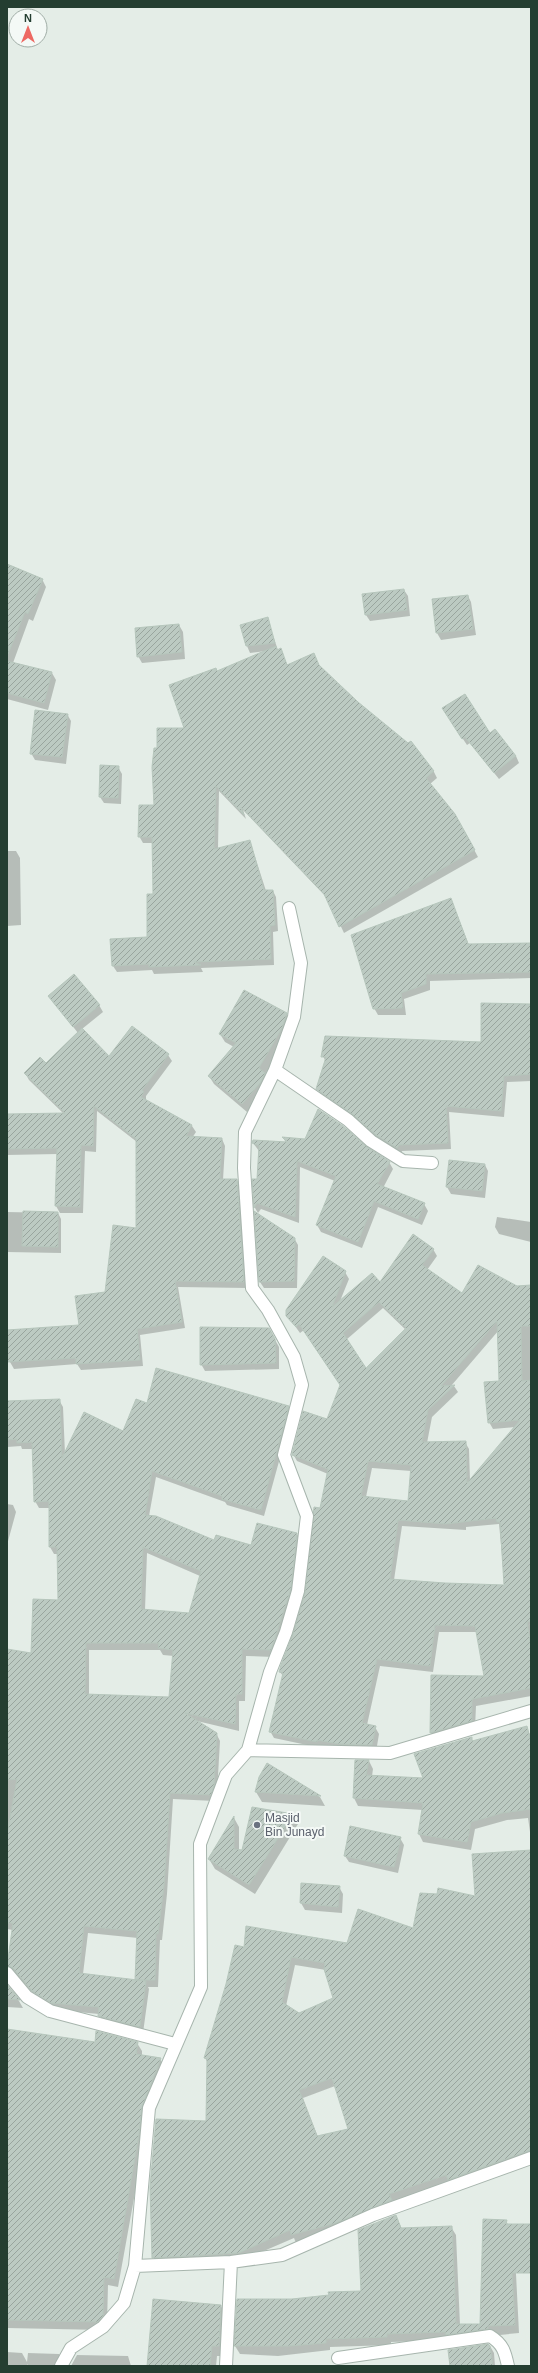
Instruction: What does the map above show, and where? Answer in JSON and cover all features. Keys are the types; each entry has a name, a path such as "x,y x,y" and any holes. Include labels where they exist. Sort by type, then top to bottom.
{"street":[{"path":"61,2366 72,2348 103,2327 124,2303 135,2266 149,2108 201,1986 200,1844 226,1775 248,1750 270,1672 286,1632 298,1591 307,1516 284,1455 302,1385 294,1356 268,1310 252,1288 244,1168 245,1132 275,1070 294,1017 301,963 289,908"},
{"path":"275,1070 348,1120 371,1141 403,1161 432,1163"},
{"path":"248,1750 390,1752 531,1711"},
{"path":"7,1973 27,1997 50,2011 175,2044"},
{"path":"135,2266 231,2262 282,2255 373,2215 531,2158"},
{"path":"226,2366 231,2262"},
{"path":"338,2358 490,2336 499,2342 504,2349 508,2366"}],"building":[{"path":"7,564 43,579 28,614 25,612 8,654"},
{"path":"404,589 407,610 365,615 362,594"},
{"path":"468,595 473,629 436,633 432,599"},
{"path":"268,617 275,643 246,646 240,625"},
{"path":"179,624 182,652 137,657 135,628"},
{"path":"276,646 277,650 281,648 287,665 314,653 319,665 358,702 408,743 411,741 434,771 426,778 455,814 475,850 339,927 324,894 241,807 244,815 216,786 214,849 250,840 264,890 273,890 275,925 270,926 271,959 194,962 201,965 149,967 149,964 112,966 110,939 147,937 147,894 153,894 152,837 138,837 139,805 154,805 152,767 154,748 157,748 157,728 184,728 169,685 216,668 217,671"},
{"path":"7,661 52,672 44,703 7,693"},
{"path":"465,694 490,733 495,729 516,756 494,773 465,737 462,739 442,708"},
{"path":"35,710 68,714 62,757 30,754"},
{"path":"100,765 119,766 118,798 99,797"},
{"path":"451,898 468,944 531,943 531,972 426,974 426,984 401,993 403,1008 373,1009 351,935"},
{"path":"74,974 100,1005 73,1027 48,996"},
{"path":"244,990 287,1013 282,1028 259,1068 265,1073 261,1082 242,1104 208,1076 236,1043 219,1034"},
{"path":"481,1003 531,1004 531,1074 504,1076 501,1111 446,1106 448,1143 399,1145 397,1148 376,1135 352,1114 316,1089 326,1057 321,1057 325,1036 481,1042"},
{"path":"132,1026 169,1054 142,1090 144,1092 141,1097 192,1125 186,1136 222,1138 220,1179 237,1179 244,1282 175,1281 182,1322 137,1329 140,1360 76,1364 76,1358 7,1362 7,1330 79,1325 75,1296 105,1292 113,1225 136,1228 136,1139 94,1106 93,1146 81,1145 80,1207 55,1206 57,1148 7,1149 7,1114 65,1113 24,1073 40,1057 46,1063 82,1028 109,1056"},
{"path":"318,1109 343,1126 367,1147 390,1162 377,1184 425,1203 418,1219 374,1201 358,1242 316,1225 336,1176 297,1161 295,1217 257,1203 254,1208 252,1179 257,1179 259,1146 252,1143 253,1140 287,1142 282,1137 305,1139"},
{"path":"449,1160 485,1164 482,1191 446,1187"},
{"path":"23,1211 58,1212 58,1247 22,1246"},
{"path":"254,1211 295,1238 294,1281 259,1282"},
{"path":"413,1234 434,1249 422,1265 462,1293 478,1265 517,1286 531,1285 531,1326 521,1326 522,1381 531,1380 531,1621 527,1622 531,1646 531,1688 472,1699 472,1721 430,1733 431,1675 484,1676 475,1626 435,1625 430,1666 377,1659 362,1723 376,1726 372,1745 339,1744 317,1740 317,1742 269,1732 283,1673 279,1672 293,1634 305,1592 314,1507 320,1508 328,1469 292,1455 303,1411 327,1419 340,1385 299,1324 296,1327 286,1316 286,1310 323,1256 346,1271 332,1307 372,1273 380,1282","holes":["379,1302 406,1328 366,1368 343,1333","497,1321 499,1381 484,1382 488,1423 520,1420 467,1483 466,1441 422,1442 428,1410 455,1385 441,1386","368,1461 411,1465 408,1501 361,1496","496,1518 497,1522 500,1522 504,1585 390,1579 398,1520 446,1524"]},
{"path":"200,1327 269,1328 275,1339 276,1363 200,1365"},
{"path":"156,1368 289,1406 261,1510 222,1499 222,1496 152,1471 145,1515 156,1516 214,1540 216,1535 251,1545 257,1523 297,1533 291,1589 271,1650 242,1649 242,1694 236,1694 235,1724 185,1713 217,1733 214,1786 211,1795 170,1793 164,1886 158,1934 156,1933 155,1980 138,1980 146,1981 140,2027 98,2016 99,2007 51,2003 32,1991 13,1968 7,1966 13,1923 7,1923 7,1834 17,1779 7,1780 7,1649 31,1653 33,1599 58,1600 57,1547 49,1547 49,1501 34,1502 32,1442 17,1443 17,1439 7,1440 7,1401 60,1399 62,1458 84,1412 123,1431 136,1399 147,1403","holes":["143,1547 201,1571 189,1613 141,1609","86,1643 159,1643 158,1648 173,1650 169,1697 85,1694","84,1926 137,1931 135,1980 79,1973"]},
{"path":"527,1726 531,1742 531,1809 502,1813 471,1822 467,1842 418,1834 423,1803 353,1798 355,1760 369,1760 366,1775 423,1778 414,1754 472,1737 472,1741"},
{"path":"267,1763 321,1796 255,1792 259,1777"},
{"path":"252,1807 293,1814 249,1885 208,1859 234,1816 234,1849 242,1850"},
{"path":"350,1826 401,1837 394,1867 344,1856"},
{"path":"531,1850 531,2150 448,2180 446,2175 389,2194 392,2200 336,2223 291,2235 290,2230 239,2253 152,2258 150,2187 156,2119 206,2121 207,2059 204,2058 226,1984 235,1945 244,1947 246,1926 347,1943 358,1909 413,1928 420,1893 437,1894 438,1888 475,1896 472,1854","holes":["291,1957 325,1963 324,1969 333,1998 299,2013 282,2002","332,2078 348,2129 317,2136 299,2090"]},
{"path":"301,1883 340,1886 338,1907 300,1903"},
{"path":"7,1985 20,2000 7,1999"},
{"path":"7,2029 95,2042 96,2031 138,2042 136,2054 161,2058 142,2107 139,2134 114,2279 104,2277 103,2316 97,2322 7,2320"},
{"path":"396,2215 401,2228 452,2226 456,2324 480,2324 483,2219 507,2220 506,2224 531,2224 531,2273 512,2273 515,2325 488,2326 488,2329 446,2335 445,2332 387,2334 387,2337 326,2339 326,2343 289,2346 234,2346 237,2299 292,2299 329,2295 328,2292 361,2291 358,2230"},
{"path":"153,2299 221,2305 219,2346 212,2346 210,2366 147,2366"},
{"path":"488,2344 490,2346 493,2366 450,2366 448,2350"}],"place":[{"name":"Masjid Bin Junayd","path":"257,1825"}]}
